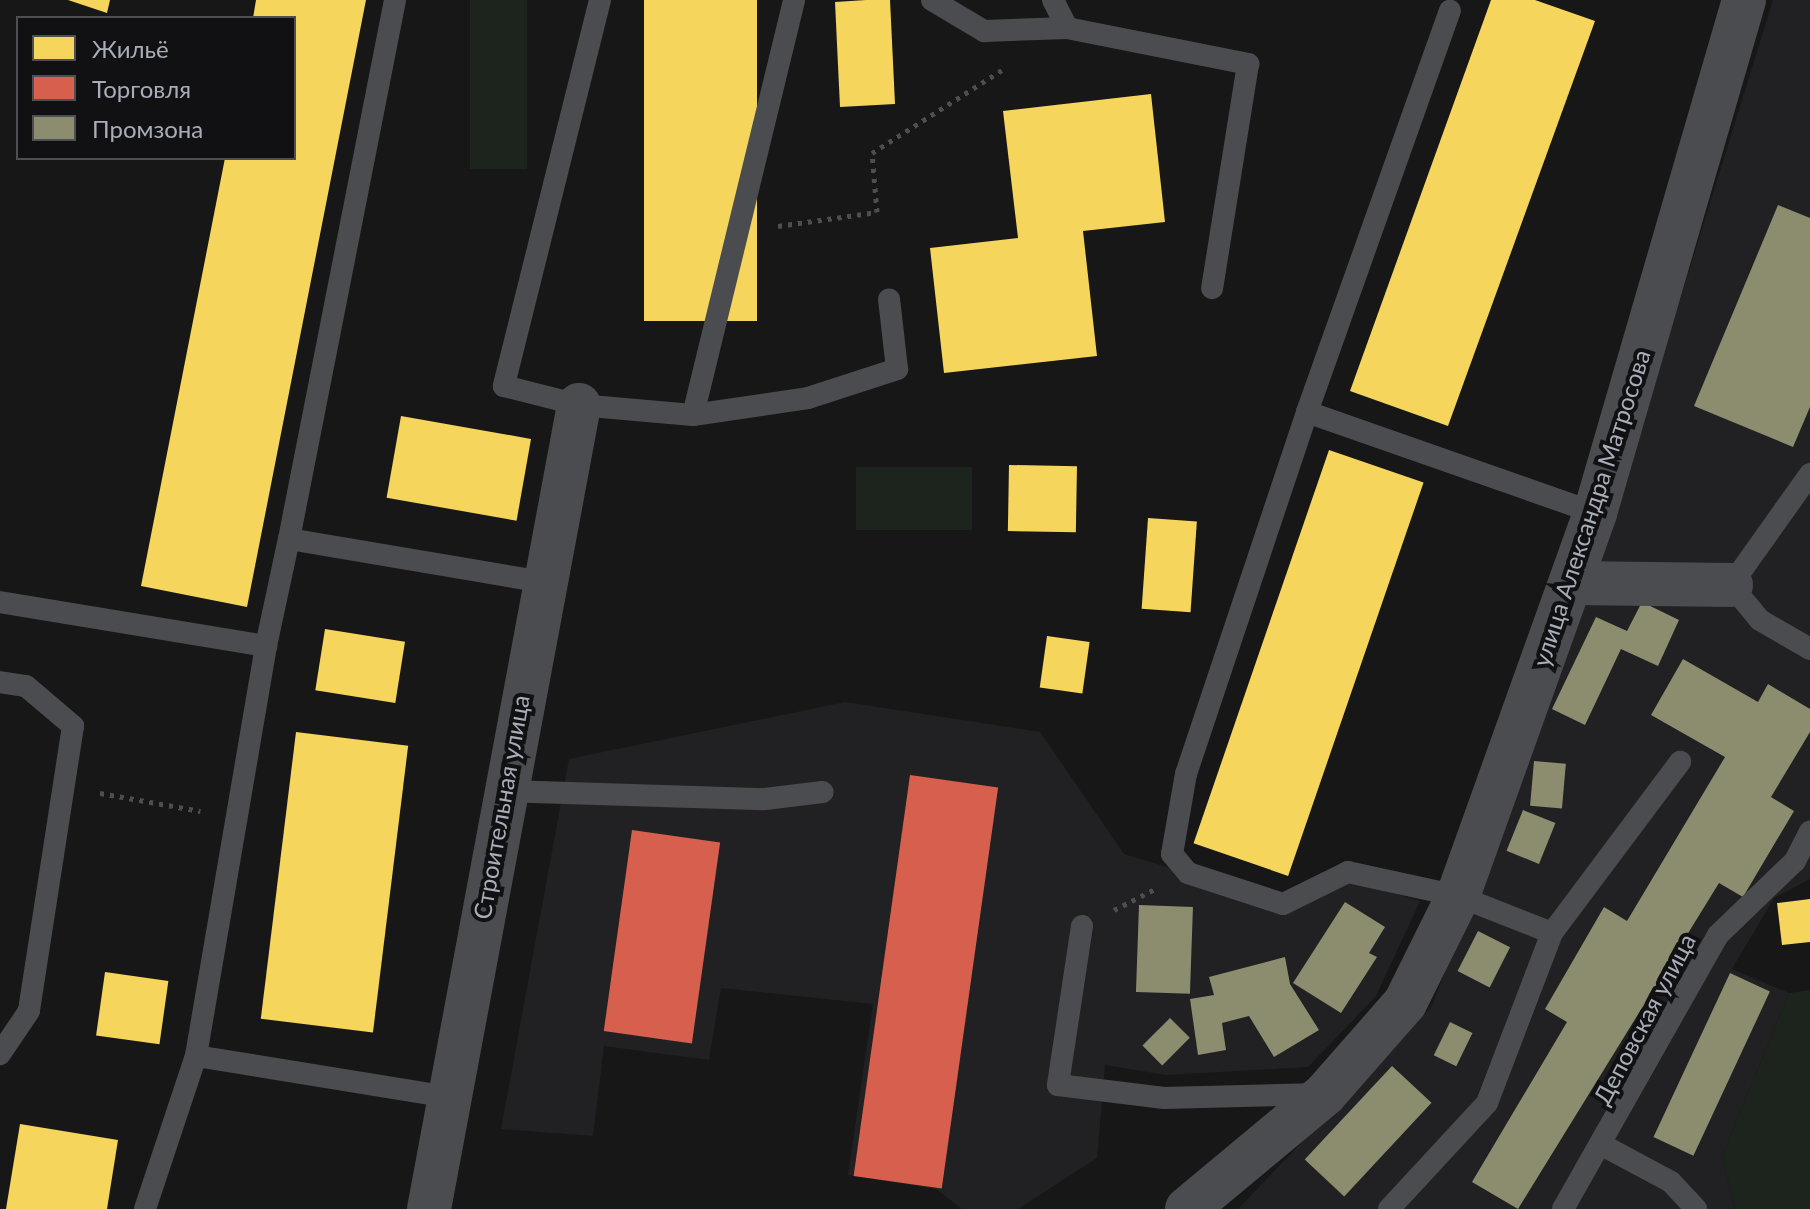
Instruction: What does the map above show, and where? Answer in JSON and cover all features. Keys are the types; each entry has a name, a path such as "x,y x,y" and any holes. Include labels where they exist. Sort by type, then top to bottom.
{"street":[{"name":"улица Александра Матросова","path":"1187,1209 1325,1094 1405,1003 1458,896 1595,513 1744,0"},
{"name":"Строительная улица","path":"429,1209 542,582 579,405"},
{"path":"1572,583 1731,585"}],"lane":[{"path":"145,1209 196,1056 266,646 395,0"},
{"path":"600,0 504,386 579,405 693,415 808,398 897,369 889,299"},
{"path":"693,415 794,0"},
{"path":"932,0 984,31 1067,28 1248,64 1212,288"},
{"path":"1053,0 1067,28"},
{"path":"1450,11 1307,412 1186,774 1172,854 1188,873 1283,904 1348,872 1458,896 1552,933"},
{"path":"1307,412 1595,513"},
{"path":"1810,474 1731,585 1760,620 1810,649"},
{"path":"289,539 542,582"},
{"path":"0,602 266,646"},
{"path":"0,682 26,686 73,726 29,1011 0,1054"},
{"path":"1389,1209 1487,1103 1552,933 1680,762"},
{"path":"504,791 765,799 823,792"},
{"name":"Деповская улица","path":"1566,1207 1604,1146 1718,935 1795,861 1810,832"},
{"path":"1082,926 1058,1085 1164,1098 1325,1094"},
{"path":"196,1056 448,1097"},
{"path":"1604,1146 1671,1182 1696,1209"}],"path":[{"path":"736,232 877,212 872,153 1067,28"},
{"path":"89,791 237,818"},
{"path":"1082,926 1188,873"}],"shaded area":[{"path":"470,0 527,0 527,169 470,169"},
{"path":"1773,0 1810,0 1810,879 1774,898 1732,969 1789,993 1722,1156 1735,1209 1238,1209 1432,1006 1587,600"},
{"path":"856,467 972,467 972,530 856,530"},
{"path":"845,702 1040,732 1124,854 1286,903 1338,876 1420,901 1376,996 1308,1067 1166,1075 1105,1065 1097,1158 1018,1209 962,1209 936,1189 848,1175 873,1004 721,988 709,1060 604,1046 593,1136 501,1129 569,759"},
{"path":"1810,990 1810,1209 1735,1209 1722,1156 1789,993"}],"building: Жильё":[{"path":"68,0 110,0 107,13"},
{"path":"256,0 366,0 247,607 141,586 225,160 296,160 296,16 253,16"},
{"path":"644,0 757,0 757,321 644,321"},
{"path":"890,0 895,104 840,107 835,2"},
{"path":"1491,0 1535,0 1595,21 1448,426 1350,391"},
{"path":"1151,94 1165,222 1083,231 1097,356 944,373 930,248 1018,238 1003,111"},
{"path":"401,416 531,439 517,521 387,498"},
{"path":"1329,450 1424,483 1288,876 1194,843"},
{"path":"1009,465 1077,466 1076,532 1008,531"},
{"path":"1148,518 1197,521 1191,612 1142,609"},
{"path":"325,629 405,642 395,703 315,690"},
{"path":"1047,636 1090,642 1082,693 1040,687"},
{"path":"296,732 408,746 373,1033 261,1019"},
{"path":"1810,899 1810,942 1782,945 1777,903"},
{"path":"105,972 168,981 159,1044 96,1035"},
{"path":"20,1124 118,1140 107,1209 6,1209"}],"building: Торговля":[{"path":"910,775 998,787 942,1188 854,1176"},
{"path":"632,830 720,842 692,1043 604,1031"}],"building: Промзона":[{"path":"1778,205 1810,218 1810,407 1793,447 1694,406"},
{"path":"1642,602 1679,620 1658,666 1621,649 1585,725 1552,709 1596,617 1627,631"},
{"path":"1683,659 1758,702 1768,684 1810,709 1810,732 1771,797 1794,811 1743,897 1719,883 1518,1209 1472,1182 1567,1022 1545,1009 1604,907 1627,921 1725,757 1651,715"},
{"path":"1534,761 1566,764 1562,809 1530,806"},
{"path":"1523,810 1555,823 1539,864 1507,851"},
{"path":"1345,902 1385,927 1369,953 1377,957 1341,1013 1293,983"},
{"path":"1139,905 1193,907 1190,994 1136,992"},
{"path":"1478,931 1510,947 1490,987 1458,971"},
{"path":"1285,957 1290,984 1319,1030 1274,1057 1249,1016 1222,1023 1226,1050 1198,1055 1190,999 1214,995 1209,977"},
{"path":"1730,973 1770,992 1693,1156 1654,1137"},
{"path":"1170,1018 1190,1038 1162,1065 1142,1046"},
{"path":"1450,1022 1472,1033 1456,1066 1434,1055"},
{"path":"1392,1066 1431,1103 1344,1196 1305,1160"}]}
